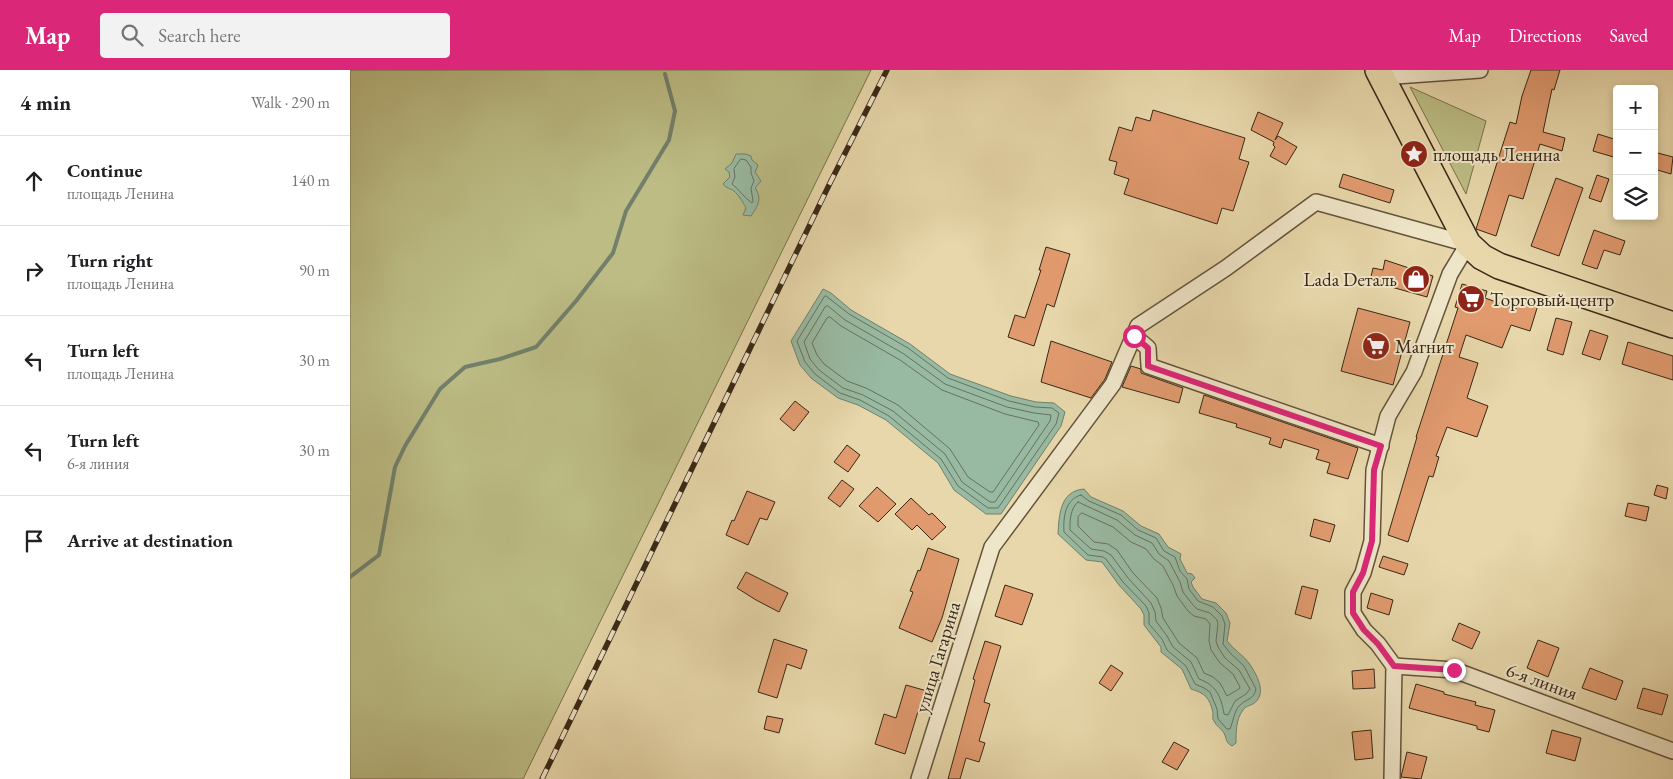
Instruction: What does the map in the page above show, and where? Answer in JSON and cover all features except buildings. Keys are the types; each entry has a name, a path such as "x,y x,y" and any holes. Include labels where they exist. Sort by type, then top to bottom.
{"main road":[{"path":"1380,73 1468,244 1482,257 1499,266 1673,325"}],"street":[{"path":"1380,73 1480,70"},
{"path":"1381,446 1148,366 1148,348 1134,336 1138,326 1226,268 1316,202 1468,244 1450,274 1414,372 1388,416 1381,446 1374,470 1372,541 1363,573 1353,592 1353,613 1364,630 1378,644 1394,666 1392,779"},
{"name":"улица Гагарина","path":"920,779 992,547 1113,384 1134,336"},
{"name":"6-я линия","path":"1394,666 1454,670 1673,751"}],"shaded area":[{"path":"350,70 871,70 523,779 350,779"},
{"path":"1410,87 1486,121 1466,194"}],"water":[{"path":"736,154 751,156 752,160 758,165 755,172 761,181 755,188 759,199 751,216 743,215 746,208 743,202 733,190 723,184 730,177 729,172 725,169 732,163"},
{"path":"823,289 831,293 851,310 910,344 950,374 1011,396 1036,402 1054,403 1065,412 1061,426 1001,514 986,514 954,490 938,463 886,420 858,405 838,398 811,378 800,365 791,341"},
{"path":"1084,489 1091,497 1123,511 1141,526 1159,534 1168,547 1181,554 1180,559 1187,573 1192,574 1195,578 1191,582 1193,587 1202,599 1216,603 1226,613 1230,623 1227,641 1249,663 1260,684 1260,695 1257,700 1245,708 1239,717 1236,743 1232,746 1227,742 1223,732 1213,720 1212,708 1208,700 1200,692 1191,689 1182,669 1161,652 1161,647 1144,625 1144,615 1141,609 1119,585 1102,562 1086,560 1058,534 1060,512 1065,499 1070,494"}],"waterway":[{"path":"350,577 379,555 395,467 405,446 440,389 465,367 500,359 536,347 576,301 613,253 626,211 669,140 675,111 665,74"}],"railway":[{"path":"542,779 830,183 887,70"}],"place":[{"name":"площадь Ленина","path":"1414,154"},
{"name":"Lada Dеталь","path":"1416,279"},
{"name":"Торговый центр","path":"1471,299"},
{"name":"Магнит","path":"1376,346"}],"route":[{"path":"1134,336 1148,348 1148,366 1381,446 1374,470 1372,541 1363,573 1353,592 1353,613 1364,630 1378,644 1394,666 1454,670"}]}
